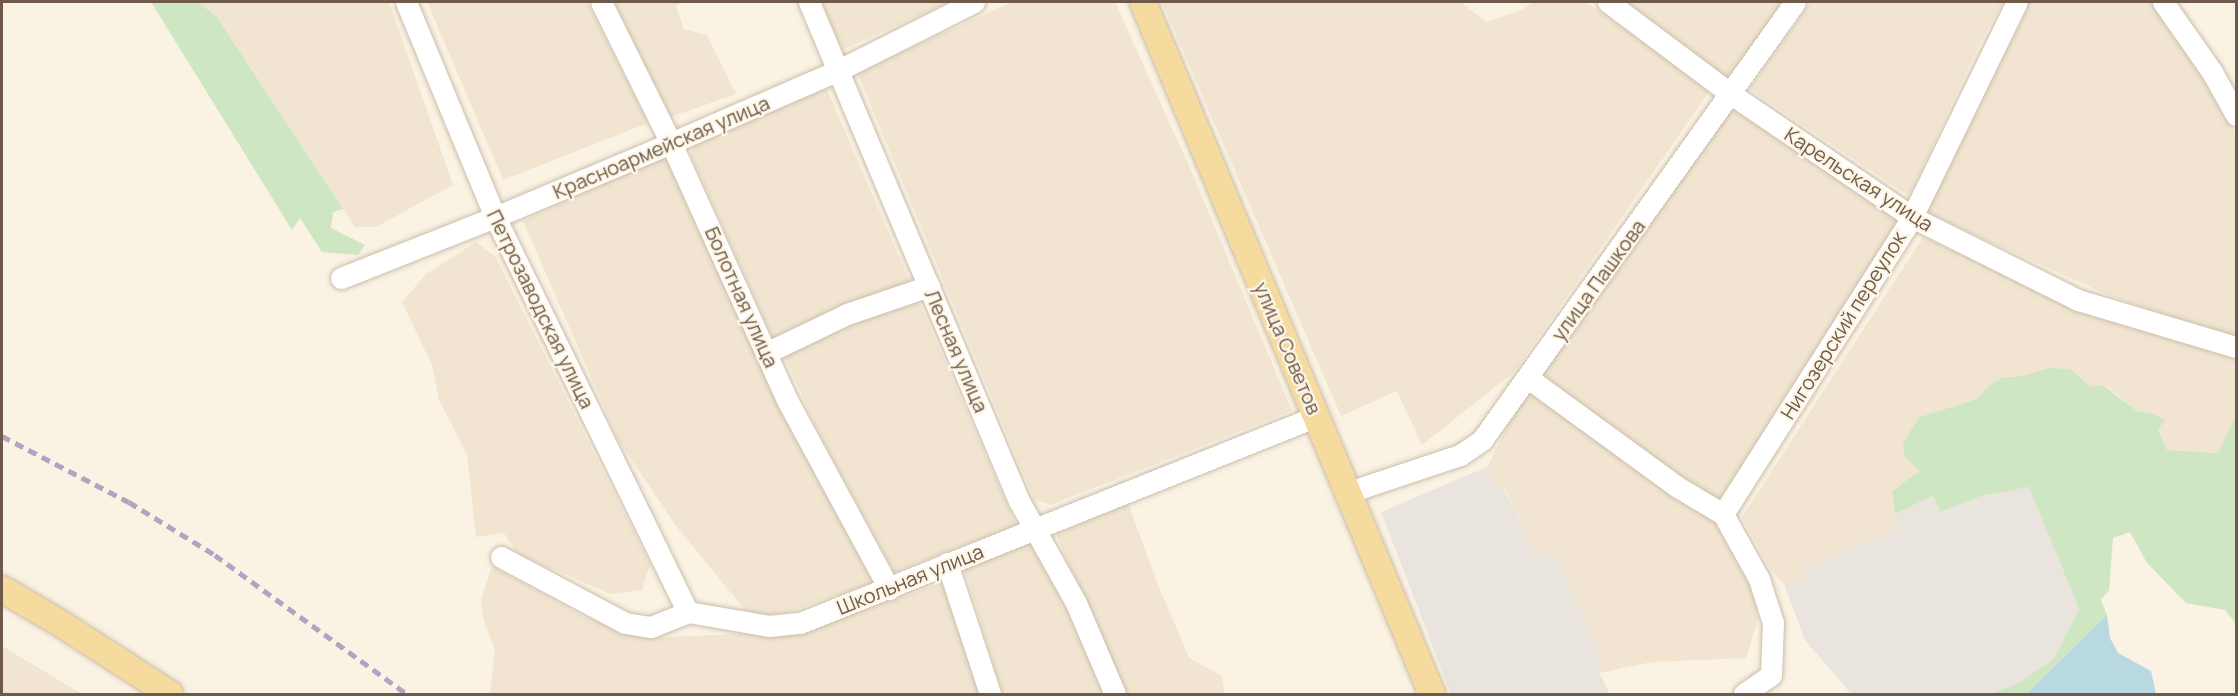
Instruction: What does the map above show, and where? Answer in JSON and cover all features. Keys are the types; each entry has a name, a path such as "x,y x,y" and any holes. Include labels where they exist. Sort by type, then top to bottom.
{"main road":[{"name":"улица Советов","path":"1143,2 1432,694"},
{"path":"2,589 63,625 170,694"}],"street":[{"name":"Петрозаводская улица","path":"406,2 495,217 688,612"},
{"name":"Болотная улица","path":"601,2 671,143 788,400 889,589"},
{"name":"Лесная улица","path":"809,2 1019,501 1036,527 1076,603 1115,694"},
{"name":"Красноармейская улица","path":"341,278 495,217 839,70 974,2"},
{"name":"Карельская улица","path":"1608,2 1731,94 1912,217 2078,300 2236,347"},
{"name":"улица Пашкова","path":"1348,492 1460,455 1482,440 1508,400 1528,378 1795,2"},
{"name":"Нигозерский переулок","path":"1723,514 1912,217 2017,2"},
{"path":"2163,2 2212,72 2236,115"},
{"path":"768,352 847,314 929,286"},
{"path":"1528,378 1676,486 1723,514 1759,579 1773,623 1771,675 1744,694"},
{"name":"Школьная улица","path":"688,612 769,626 800,623 1317,416"},
{"path":"501,557 625,623 651,627 688,612"},
{"path":"947,563 990,694"}],"shaded area":[{"path":"198,2 389,2 453,185 376,227 355,227 217,17"},
{"path":"427,2 587,2 648,123 503,180"},
{"path":"614,2 683,2 676,6 684,29 707,35 736,94 668,118"},
{"path":"822,2 949,2 842,50"},
{"path":"1012,2 1115,2 1190,168 1292,411 1050,505 1034,499 857,72"},
{"path":"1162,2 1460,2 1487,22 1523,9 1533,2 1586,2 1711,89 1515,371 1422,445 1397,391 1341,416"},
{"path":"1628,2 1783,2 1728,79 1658,28"},
{"path":"1811,2 2003,2 1980,43 1909,196 1749,89"},
{"path":"2025,2 2157,2 2236,135 2236,340 2104,293 1926,213"},
{"path":"825,85 910,282 775,342 691,155 692,145"},
{"path":"1731,94 1913,216 1717,506 1536,383"},
{"path":"666,156 876,581 787,613 750,616 676,526 619,441 523,221"},
{"path":"1923,237 2069,303 2236,357 2236,416 2218,453 2167,450 2158,430 2164,420 2151,413 2137,411 2108,387 2091,387 2070,369 2049,368 2022,376 2001,378 1986,388 1977,399 1919,417 1921,471 1892,491 1897,530 1802,569 1805,578 1786,585 1768,565 1742,517"},
{"path":"476,242 495,256 650,564 642,590 611,594 518,554 504,533 476,537 467,454 439,400 432,365 402,302 426,274"},
{"path":"912,301 920,304 1016,525 894,572 825,445 784,356 847,323"},
{"path":"1526,391 1716,521 1752,586 1758,619 1746,658 1652,662 1599,673 1597,645 1551,549 1536,556 1504,487 1498,490 1487,467"},
{"path":"1487,467 1498,489 1503,487 1536,556 1551,549 1597,645 1599,673 1610,694 1451,694 1381,512"},
{"path":"2029,487 2079,609 2053,660 2018,683 1992,694 1851,694 1805,640 1784,584 1805,578 1802,569 1897,530 1895,514 1933,496 1942,512 1981,496"},
{"path":"1128,503 1158,585 1189,658 1222,676 1225,694 1125,694 1056,534"},
{"path":"1030,541 1047,564 1105,694 1003,694 964,567"},
{"path":"492,566 580,615 645,638 807,631 943,582 980,694 490,694 495,650 483,618 481,599"},
{"path":"2,646 82,694 2,694"}],"green space":[{"path":"151,2 198,2 217,17 343,209 333,212 331,228 365,245 358,255 322,252 300,218 292,230"},
{"path":"2049,368 2070,369 2091,387 2103,385 2137,411 2151,413 2165,420 2158,430 2167,450 2218,453 2236,416 2236,624 2225,610 2186,603 2147,563 2130,532 2113,538 2109,590 2101,600 2107,615 2026,694 1992,694 2018,683 2053,660 2079,609 2029,487 1981,496 1941,512 1933,496 1895,514 1892,491 1920,471 1905,457 1903,443 1919,417 1977,399 1986,388 2001,378 2022,376"}],"water":[{"path":"2107,615 2110,638 2118,653 2151,671 2156,694 2026,694"}],"railway":[{"path":"2,436 129,502 215,555 407,694"}]}
